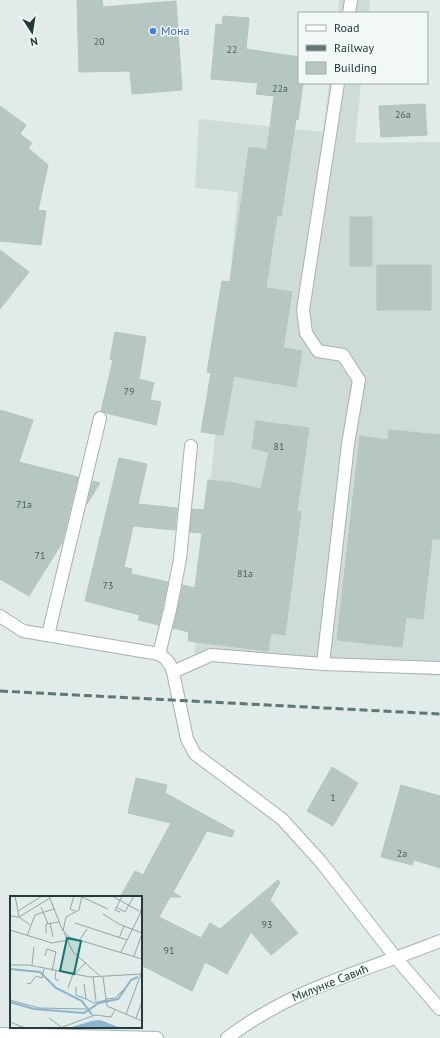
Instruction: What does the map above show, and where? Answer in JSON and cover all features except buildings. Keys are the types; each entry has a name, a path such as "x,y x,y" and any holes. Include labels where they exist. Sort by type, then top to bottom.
{"street":[{"path":"349,12 351,0"},
{"path":"323,664 348,444 358,380 343,355 318,351 306,333 303,310 338,84"},
{"path":"48,635 100,418"},
{"path":"159,654 170,610 180,559 191,446"},
{"path":"0,616 23,631 159,654 166,658 170,664 172,672 186,739 195,754 282,819 326,868 396,958 440,1009"},
{"path":"172,672 211,655 323,664 440,668"},
{"name":"Милунке Савић","path":"227,1038 263,1014 302,994 357,971 440,941"},
{"path":"0,1034 42,1037 157,1038"}],"shaded area":[{"path":"339,0 370,0 369,12 338,12"},
{"path":"329,84 361,84 355,143 440,142 440,676 194,660 238,192 195,188 199,119 323,132"}],"railway":[{"path":"0,691 440,714"}],"place":[{"name":"Мона","path":"153,31"}]}
